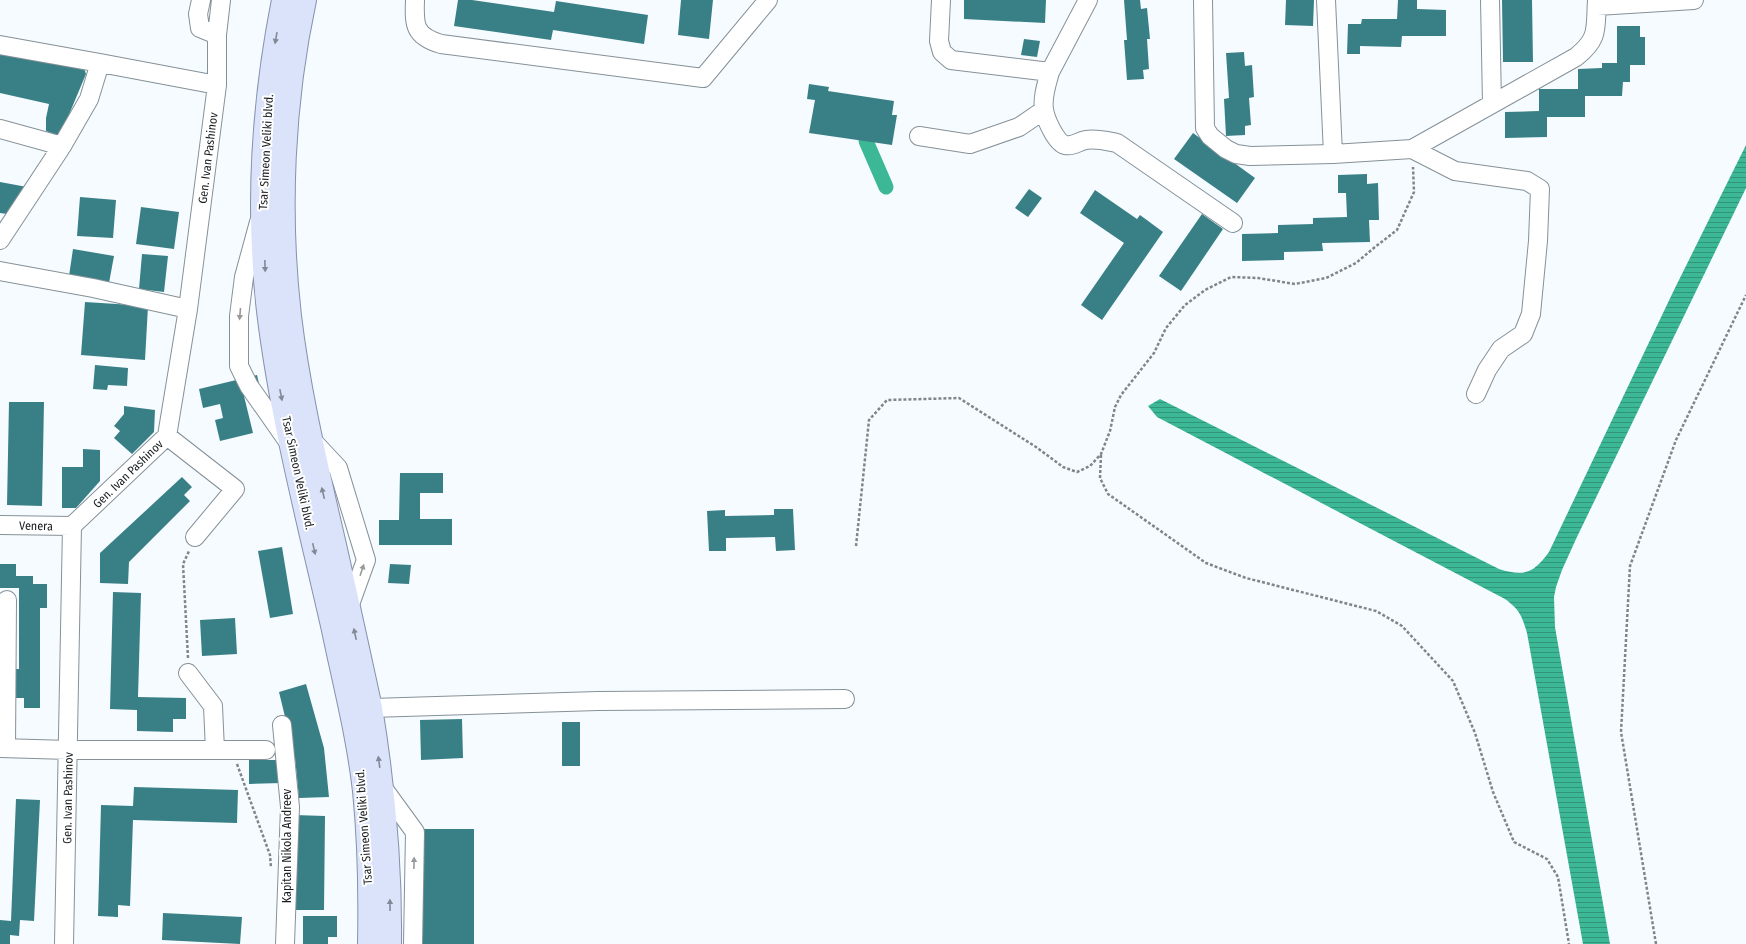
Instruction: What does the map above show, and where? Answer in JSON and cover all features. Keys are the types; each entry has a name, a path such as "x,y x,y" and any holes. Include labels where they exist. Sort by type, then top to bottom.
{"main road":[{"name":"Tsar Simeon Veliki blvd.","path":"283,0 275,44 265,137 263,207 268,309 278,378 301,442 349,607 371,708 383,788 390,866 390,944"},
{"name":"Tsar Simeon Veliki blvd.","path":"305,0 289,105 284,242 290,315 298,374 301,442 364,789 369,864 369,944"}],"street":[{"path":"201,0 198,14 200,28 217,35"},
{"name":"Gen. Ivan Pashinov","path":"64,944 69,750 72,526 167,436 188,309 218,85 217,35 221,0"},
{"path":"415,0 414,20 416,28 431,41 441,44 703,78 768,0"},
{"path":"941,0 939,41 942,52 951,60 1050,72"},
{"path":"1088,0 1050,72 1044,99 1044,110 1056,139 1064,145 1075,145 1085,140 1099,140 1117,143 1233,223"},
{"path":"1203,0 1205,128 1210,136 1226,149 1236,154 1250,156 1333,154 1412,149 1576,57 1585,50 1596,34 1597,3 1694,0"},
{"path":"1326,0 1333,154"},
{"path":"1490,0 1492,104"},
{"path":"0,45 218,85"},
{"path":"0,240 62,146 89,99 100,64"},
{"path":"919,136 970,144 1019,127 1044,110"},
{"path":"0,129 62,146"},
{"path":"1412,149 1455,171 1527,181 1540,190 1538,241 1531,314 1523,334 1501,349 1486,370 1476,394"},
{"path":"263,207 244,277 239,316 239,366 249,386 301,442"},
{"path":"0,271 93,288 188,309"},
{"path":"167,436 235,489 195,538"},
{"name":"Venera","path":"0,525 72,526"},
{"path":"7,600 3,677 3,748 69,750 266,750"},
{"path":"188,673 213,706 224,750"},
{"path":"371,708 598,701 845,699"},
{"name":"Kapitan Nikola Andreev","path":"282,725 290,807 285,944"},
{"path":"383,788 415,832 413,944"}],"path":[{"path":"1412,149 1414,192 1397,230 1356,263 1326,278 1295,284 1258,278 1231,277 1205,290 1185,305 1166,328 1154,352 1121,395 1114,407 1110,431 1101,454 1100,478 1108,494 1206,562 1246,578 1376,611 1402,626 1453,681 1475,733 1493,792 1514,842 1547,860 1558,877 1569,944"},
{"path":"1656,944 1621,732 1630,566 1676,440 1746,295"},
{"path":"856,546 869,420 887,400 959,398 1036,447 1063,467 1077,472 1090,466 1101,454"},
{"path":"188,673 183,564 195,538"},
{"path":"224,750 270,855 271,870"}],"shaded area":[{"path":"1746,145 1746,188 1576,539 1556,587 1554,597 1555,627 1610,944 1583,944 1527,633 1522,618 1517,610 1505,599 1157,417 1148,406 1160,399 1499,569 1522,573 1533,569 1549,552 1674,290"}],"building":[{"path":"458,0 472,0 554,12 556,1 648,15 644,44 553,30 551,40 454,26"},
{"path":"681,0 713,0 709,39 678,35"},
{"path":"964,0 1046,0 1045,23 964,19"},
{"path":"1124,0 1140,0 1141,9 1147,8 1150,39 1147,39 1149,69 1143,70 1144,79 1127,80 1124,40 1127,40"},
{"path":"1286,0 1314,0 1313,26 1285,25"},
{"path":"1398,0 1417,0 1417,9 1446,10 1446,36 1402,36 1401,47 1360,46 1360,54 1347,54 1348,24 1361,24 1362,19 1397,19"},
{"path":"1502,0 1532,0 1533,62 1503,62"},
{"path":"1617,26 1640,26 1640,37 1645,37 1645,65 1630,65 1630,82 1623,82 1622,96 1585,96 1585,117 1547,117 1547,137 1505,138 1505,112 1539,111 1539,89 1578,89 1578,69 1602,68 1602,63 1617,63"},
{"path":"1024,39 1040,41 1037,57 1021,55"},
{"path":"0,48 83,65 86,74 60,136 46,131 46,118 49,104 0,93"},
{"path":"1244,52 1245,66 1252,65 1254,97 1249,98 1251,125 1245,126 1245,135 1226,136 1224,99 1229,98 1226,53"},
{"path":"809,84 829,87 828,91 894,101 892,115 897,115 892,145 809,133 815,100 807,99"},
{"path":"1193,133 1255,178 1237,203 1174,159"},
{"path":"1367,174 1367,184 1378,183 1379,220 1369,220 1370,242 1322,243 1323,251 1284,252 1284,260 1242,261 1242,234 1278,233 1278,225 1313,224 1313,218 1347,217 1346,193 1338,193 1338,175"},
{"path":"0,182 27,187 7,214 0,213"},
{"path":"1029,189 1042,198 1028,217 1015,208"},
{"path":"1095,190 1137,219 1140,215 1163,232 1102,320 1081,305 1124,243 1080,213"},
{"path":"80,197 116,200 113,238 77,236"},
{"path":"141,207 179,212 174,249 136,244"},
{"path":"1202,214 1223,229 1181,291 1159,276"},
{"path":"73,249 114,256 109,283 69,276"},
{"path":"142,254 168,256 164,292 139,289"},
{"path":"85,302 148,306 145,360 81,355"},
{"path":"95,365 128,368 127,386 108,385 107,390 93,389"},
{"path":"257,375 261,392 244,396 253,433 220,441 215,420 223,418 220,404 203,408 199,389"},
{"path":"9,402 44,402 42,506 7,505"},
{"path":"124,406 155,410 154,432 132,454 114,438 120,431 114,426 124,414"},
{"path":"83,449 100,450 100,481 76,508 62,508 62,467 83,467"},
{"path":"400,473 443,473 443,493 420,493 420,519 452,519 452,545 379,545 379,520 399,520"},
{"path":"182,477 192,487 184,495 190,501 129,562 128,584 100,583 100,553"},
{"path":"774,509 793,509 795,550 776,551 775,537 726,538 726,551 709,551 707,511 725,510 725,516 774,515"},
{"path":"282,547 293,614 270,618 258,551"},
{"path":"0,564 16,564 16,576 33,576 33,584 47,584 47,608 40,608 40,708 24,708 24,698 15,698 15,669 19,669 19,588 0,588"},
{"path":"390,564 411,565 409,584 388,583"},
{"path":"113,592 141,593 138,697 186,698 186,719 173,719 173,732 137,731 137,710 110,709"},
{"path":"235,618 237,654 202,656 200,620"},
{"path":"306,684 324,748 329,797 299,798 295,758 279,692"},
{"path":"462,719 463,758 421,760 420,720"},
{"path":"562,722 580,722 580,766 562,766"},
{"path":"249,760 281,760 282,783 249,784"},
{"path":"134,787 238,790 237,823 133,820 130,906 118,905 118,917 98,916 101,805 133,806"},
{"path":"16,799 40,800 34,921 20,920 19,936 10,935 10,944 0,944 0,920 11,921"},
{"path":"294,815 325,816 324,910 293,910"},
{"path":"423,829 474,829 474,944 423,944"},
{"path":"163,913 242,917 240,944 162,940"},
{"path":"303,916 337,916 337,937 328,937 328,944 303,944"}],"waterway":[{"path":"866,141 886,187"}]}
